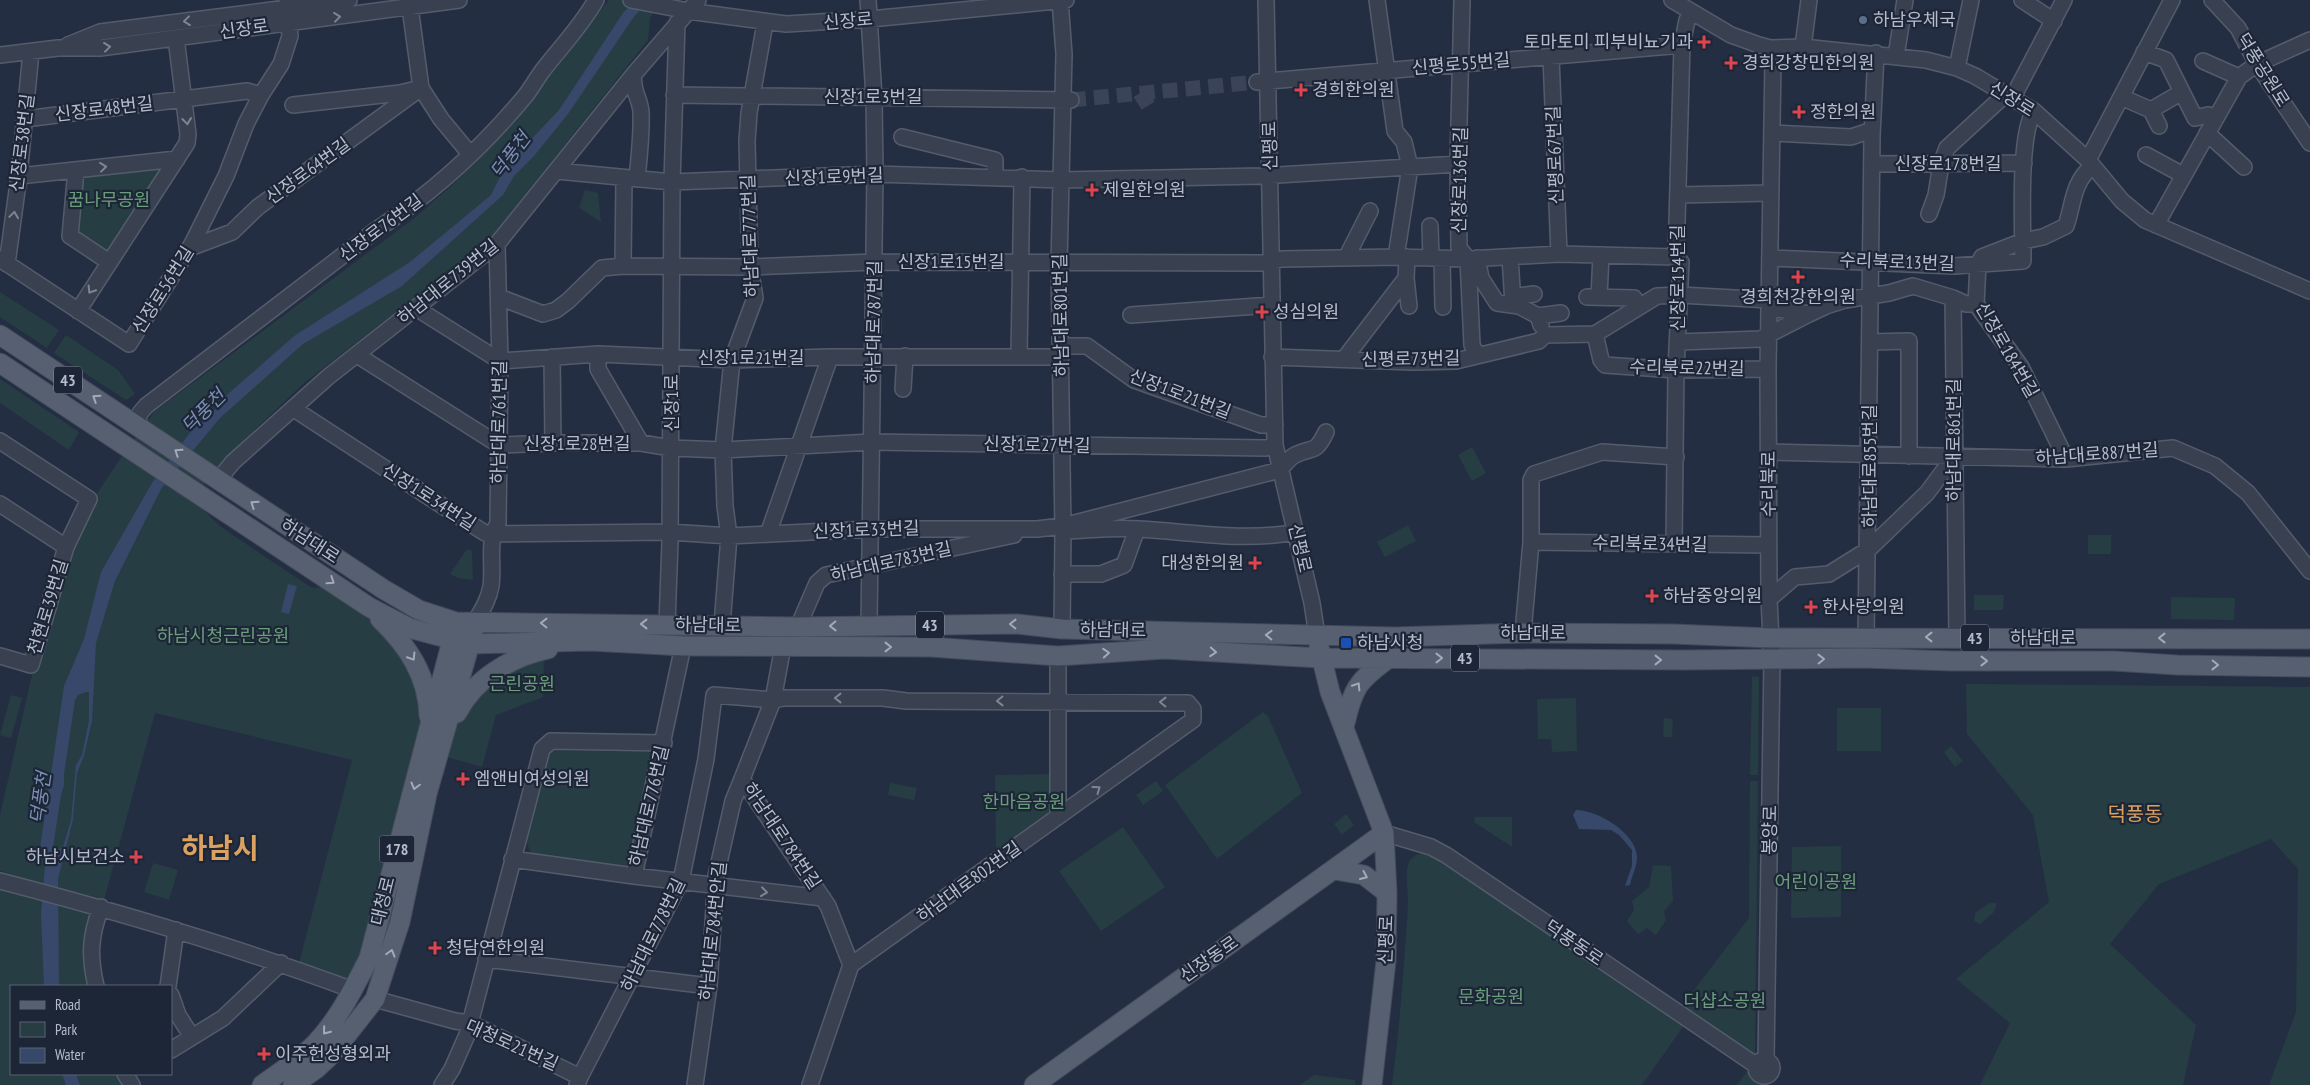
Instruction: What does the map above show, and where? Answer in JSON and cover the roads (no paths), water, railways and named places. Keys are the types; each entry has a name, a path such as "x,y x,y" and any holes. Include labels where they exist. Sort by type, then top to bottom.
{"main road":[{"name":"하남대로","path":"0,335 215,477 309,542 419,610 456,622 798,627 1017,624 1062,629 1406,637 1455,633 1523,633 1673,634 1771,638 2310,639"},
{"name":"하남대로","path":"0,363 369,607 422,632 461,642 591,641 682,646 931,647 1058,656 1164,649 1320,658 2114,661 2177,665 2310,666"},
{"path":"369,607 392,630 416,663 424,685 434,741"},
{"path":"394,620 400,619 415,626 419,625 422,619 419,610"},
{"name":"대청로","path":"456,622 461,642"},
{"name":"대청로","path":"262,1085 294,1064 315,1044 353,990 369,958 391,870 434,741 461,642 476,622"},
{"name":"신평로","path":"1317,636 1320,658 1384,833 1387,894 1384,994 1372,1085"},
{"path":"434,741 470,692 493,672 527,655 591,641"},
{"path":"1344,727 1354,690 1364,676 1389,658"},
{"name":"대청로","path":"293,1085 316,1069 331,1054 375,999 400,922 427,794 434,741"},
{"name":"신장동로","path":"1034,1085 1384,833"},
{"path":"1335,870 1364,875 1387,894"}],"street":[{"name":"신장로","path":"58,48 100,32 288,10 349,0"},
{"name":"신장로","path":"0,55 58,48 100,48 176,38 288,10 410,7 430,2 459,0"},
{"name":"신장로76번길","path":"140,427 140,413 146,406 376,230 407,210 470,154 526,95 596,0"},
{"name":"신장로","path":"631,0 693,6 765,23 815,24 1062,0"},
{"name":"하남대로787번길","path":"868,0 874,98 875,174 869,625"},
{"name":"하남대로801번길","path":"1062,0 1067,100 1061,180 1059,264 1063,529 1062,629"},
{"name":"신평로","path":"1266,0 1263,81 1270,175 1272,357 1276,445 1317,636"},
{"path":"1378,0 1395,131 1404,142 1410,167 1401,257 1406,278 1409,306"},
{"name":"신장로136번길","path":"1462,0 1458,164 1459,248 1473,258 1472,345 1477,355"},
{"name":"신장로","path":"1672,0 1730,35 1770,48 1803,47 1876,53 1926,60 1957,68 2010,95 2034,111 2090,163 2122,201 2145,220 2309,289"},
{"path":"1803,47 1809,0"},
{"path":"1896,56 1905,0"},
{"path":"1957,68 1970,0"},
{"path":"2022,0 2054,21"},
{"path":"1929,214 1936,196 1941,164 1946,148 2010,95 2054,21 2064,0"},
{"path":"1978,264 1982,257 2023,241 2043,237 2066,226 2071,200 2078,183 2090,163 2121,97 2172,0"},
{"name":"덕풍공원로","path":"2212,0 2238,28 2257,64 2310,142"},
{"name":"하남대로739번길","path":"215,477 328,377 497,244 634,74 693,6"},
{"path":"410,7 421,88 441,119 470,154"},
{"name":"신장로56번길","path":"3,262 129,344 192,244 226,176 246,124 261,95 282,64 290,36 288,10"},
{"name":"신장로154번길","path":"1674,544 1676,370 1681,262 1676,257 1682,45 1687,20 1692,13"},
{"name":"신장1로","path":"667,624 671,448 672,182 677,23"},
{"name":"하남대로777번길","path":"722,625 729,536 725,506 723,450 732,360 755,298 750,267 747,141 752,96 765,23"},
{"path":"78,311 187,143 188,134 176,38"},
{"path":"2156,225 2239,77 2257,64 2310,40"},
{"name":"신평로55번길","path":"1263,81 1387,72 1461,63 1682,45"},
{"name":"수리북로","path":"1770,48 1773,60 1768,369 1769,599 1772,659"},
{"name":"신장로38번길","path":"3,262 19,176 31,52"},
{"path":"2144,52 2166,60 2194,118 2208,115 2216,117"},
{"name":"하남대로855번길","path":"1866,637 1869,549 1872,130 1876,53"},
{"name":"신평로67번길","path":"1551,57 1559,254"},
{"path":"2203,61 2239,77"},
{"path":"623,266 631,179 641,114 640,102 632,84 634,74"},
{"path":"293,105 400,93 421,88"},
{"name":"신장로64번길","path":"192,244 195,246 232,232 258,207 421,88"},
{"path":"184,100 247,92 261,95"},
{"path":"2151,110 2182,92"},
{"name":"신장1로3번길","path":"674,95 1067,100"},
{"path":"2121,97 2151,110 2159,126"},
{"name":"신장로48번길","path":"25,119 184,100"},
{"name":"신장로178번길","path":"2023,261 2024,163 2028,120 2034,111"},
{"path":"1772,133 1851,137 1872,130"},
{"path":"2207,133 2244,167"},
{"path":"902,137 994,160 995,177"},
{"path":"2146,155 2183,175"},
{"path":"19,176 177,159"},
{"name":"신장로178번길","path":"1872,164 2024,163"},
{"name":"신장1로9번길","path":"672,182 875,174 1022,177 1061,180 1270,175 1458,164"},
{"path":"76,170 70,236 109,262"},
{"path":"557,171 672,182"},
{"path":"1020,262 1022,177"},
{"path":"1678,195 1771,193"},
{"path":"1346,258 1370,210"},
{"path":"1430,226 1437,258 1443,307"},
{"name":"하남대로761번길","path":"476,622 488,598 491,584 492,534 498,524 500,361 497,244"},
{"path":"1272,260 1401,257 1473,258 1559,254 1676,257"},
{"path":"1601,254 1593,297 1634,298 1639,306"},
{"path":"1510,257 1513,304"},
{"path":"1473,258 1489,295 1496,303 1513,304 1538,316 1561,313"},
{"name":"수리북로13번길","path":"1770,258 1954,266 2023,261"},
{"name":"신장1로15번길","path":"499,297 543,314 556,310 568,301 602,268 623,266 750,267 874,262 1020,262 1059,264 1263,263 1272,260"},
{"name":"신장1로15번길","path":"1019,356 1020,262"},
{"name":"신장로184번길","path":"1978,264 1976,304 2020,367 2066,460"},
{"path":"1344,359 1406,278"},
{"path":"1678,342 1747,340 1768,335 1826,306 1913,286 1953,298 1966,304 1976,304"},
{"path":"1513,304 1518,296 1534,294"},
{"path":"1594,334 1657,296 1680,295 1770,304 1809,314"},
{"name":"하남대로861번길","path":"1953,298 1956,638"},
{"path":"1130,315 1272,305"},
{"path":"416,308 500,361"},
{"path":"1538,316 1545,335"},
{"name":"신평로73번길","path":"1272,357 1414,362 1456,361 1538,341 1545,335 1594,334"},
{"name":"수리북로22번길","path":"1594,334 1601,360 1605,365 1676,370 1768,369"},
{"path":"1870,342 1909,341 1909,456"},
{"name":"신장1로21번길","path":"500,361 598,354 732,360 830,356 873,358 905,356 1019,356 1061,352 1087,346 1134,380 1261,425 1275,425"},
{"path":"598,354 598,369 641,443"},
{"name":"신장1로28번길","path":"357,355 500,445 553,442 641,443 671,448"},
{"name":"신장1로21번길","path":"799,445 830,356"},
{"path":"903,388 905,356"},
{"path":"552,357 553,442"},
{"name":"신장1로34번길","path":"294,409 485,533 670,532"},
{"path":"1063,529 1280,470 1296,454 1310,452 1320,443 1326,432"},
{"name":"천현로39번길","path":"0,442 89,499 66,547 31,664 0,656"},
{"name":"신장1로27번길","path":"671,448 723,450 872,442 1266,448 1276,445"},
{"path":"768,534 799,445"},
{"name":"하남대로887번길","path":"1769,452 2066,460 2173,448 2215,466 2253,498 2310,571"},
{"path":"1523,633 1531,542 1531,480 1534,474 1602,452 1676,457"},
{"path":"1769,599 1795,577 1829,574 1869,549 1927,493 1954,458"},
{"name":"천현로39번길","path":"0,504 66,547"},
{"path":"1062,574 1101,574 1124,565 1137,528"},
{"name":"신장1로33번길","path":"670,532 729,536 871,529 1137,528 1223,535 1284,534 1296,532"},
{"name":"하남대로783번길","path":"783,646 798,627 817,583 826,575 1027,533 1037,529"},
{"name":"수리북로34번길","path":"1531,542 1769,545"},
{"path":"456,622 488,598"},
{"name":"하남대로776번길","path":"512,860 634,876 664,743 682,646"},
{"name":"하남대로784번길","path":"783,646 773,700 742,779 823,898 852,965"},
{"path":"1058,656 1058,818"},
{"name":"봉양로","path":"1767,1071 1772,659"},
{"name":"하남대로778번길","path":"579,1081 681,881 706,759 714,695 773,700"},
{"path":"773,700 784,698 883,698 906,701 1058,700"},
{"name":"하남대로802번길","path":"852,965 1193,720 1193,709 1188,702 1058,700"},
{"path":"442,1085 460,1054 470,1023 542,749 551,741 664,743"},
{"name":"하남대로784번안길","path":"695,1085 709,986 716,886 734,801 742,779"},
{"name":"덕풍동로","path":"1384,833 1431,847 1446,855 1767,1071"},
{"path":"634,876 823,898"},
{"path":"3,881 94,905 176,930 281,963 353,990"},
{"path":"94,905 90,962 96,985"},
{"path":"168,985 176,930"},
{"path":"486,959 709,986"},
{"path":"172,1049 222,1018 281,963"},
{"path":"810,1085 852,965"},
{"path":"172,998 178,1015 192,1037"},
{"name":"대청로21번길","path":"375,999 455,1021 470,1023 579,1081"}],"water":[{"path":"635,0 648,0 633,18 568,114 534,156 514,176 503,195 402,286 303,344 220,418 161,489 115,581 96,643 92,721 84,756 77,773 73,820 58,879 59,985 44,985 41,915 45,866 40,848 64,686 84,639 101,572 152,483 192,430 214,411 228,394 294,336 410,262 491,195 504,168 559,110 623,13","holes":["86,692 89,692 89,720 82,755 76,765 71,820 63,847 56,850 53,847 64,785 75,700 78,695"]},
{"path":"288,584 297,586 289,614 281,612"},
{"path":"1576,810 1585,811 1604,818 1614,824 1630,839 1635,847 1637,856 1630,885 1625,886 1632,866 1632,850 1619,835 1611,830 1579,829 1573,815"},
{"path":"62,1075 76,1075 80,1085 66,1085"}],"tunnel":[{"path":"1071,100 1257,82"},
{"path":"1140,93 1150,109"}],"place":[{"name":"하남우체국","path":"1863,20"},
{"name":"토마토미 피부비뇨기과","path":"1704,42"},
{"name":"경희강창민한의원","path":"1731,63"},
{"name":"경희한의원","path":"1301,90"},
{"name":"정한의원","path":"1799,112"},
{"name":"제일한의원","path":"1092,190"},
{"name":"경희천강한의원","path":"1798,277"},
{"name":"성심의원","path":"1262,312"},
{"name":"대성한의원","path":"1255,563"},
{"name":"하남중앙의원","path":"1652,596"},
{"name":"한사랑의원","path":"1811,607"},
{"name":"하남시청","path":"1346,643"},
{"name":"엠앤비여성의원","path":"463,779"},
{"name":"하남시보건소","path":"136,857"},
{"name":"청담연한의원","path":"435,948"},
{"name":"이주헌성형외과","path":"264,1054"}],"district":[{"name":"덕풍동","path":"2135,814"},
{"name":"하남시","path":"220,848"}],"water label":[{"name":"덕풍천","path":"510,155"},
{"name":"덕풍천","path":"203,411"},
{"name":"덕풍천","path":"40,798"}],"park label":[{"name":"꿈나무공원","path":"109,200"},
{"name":"하남시청근린공원","path":"223,636"},
{"name":"근린공원","path":"522,684"},
{"name":"한마음공원","path":"1024,802"},
{"name":"어린이공원","path":"1816,882"},
{"name":"문화공원","path":"1491,997"},
{"name":"더샵소공원","path":"1725,1001"}]}
